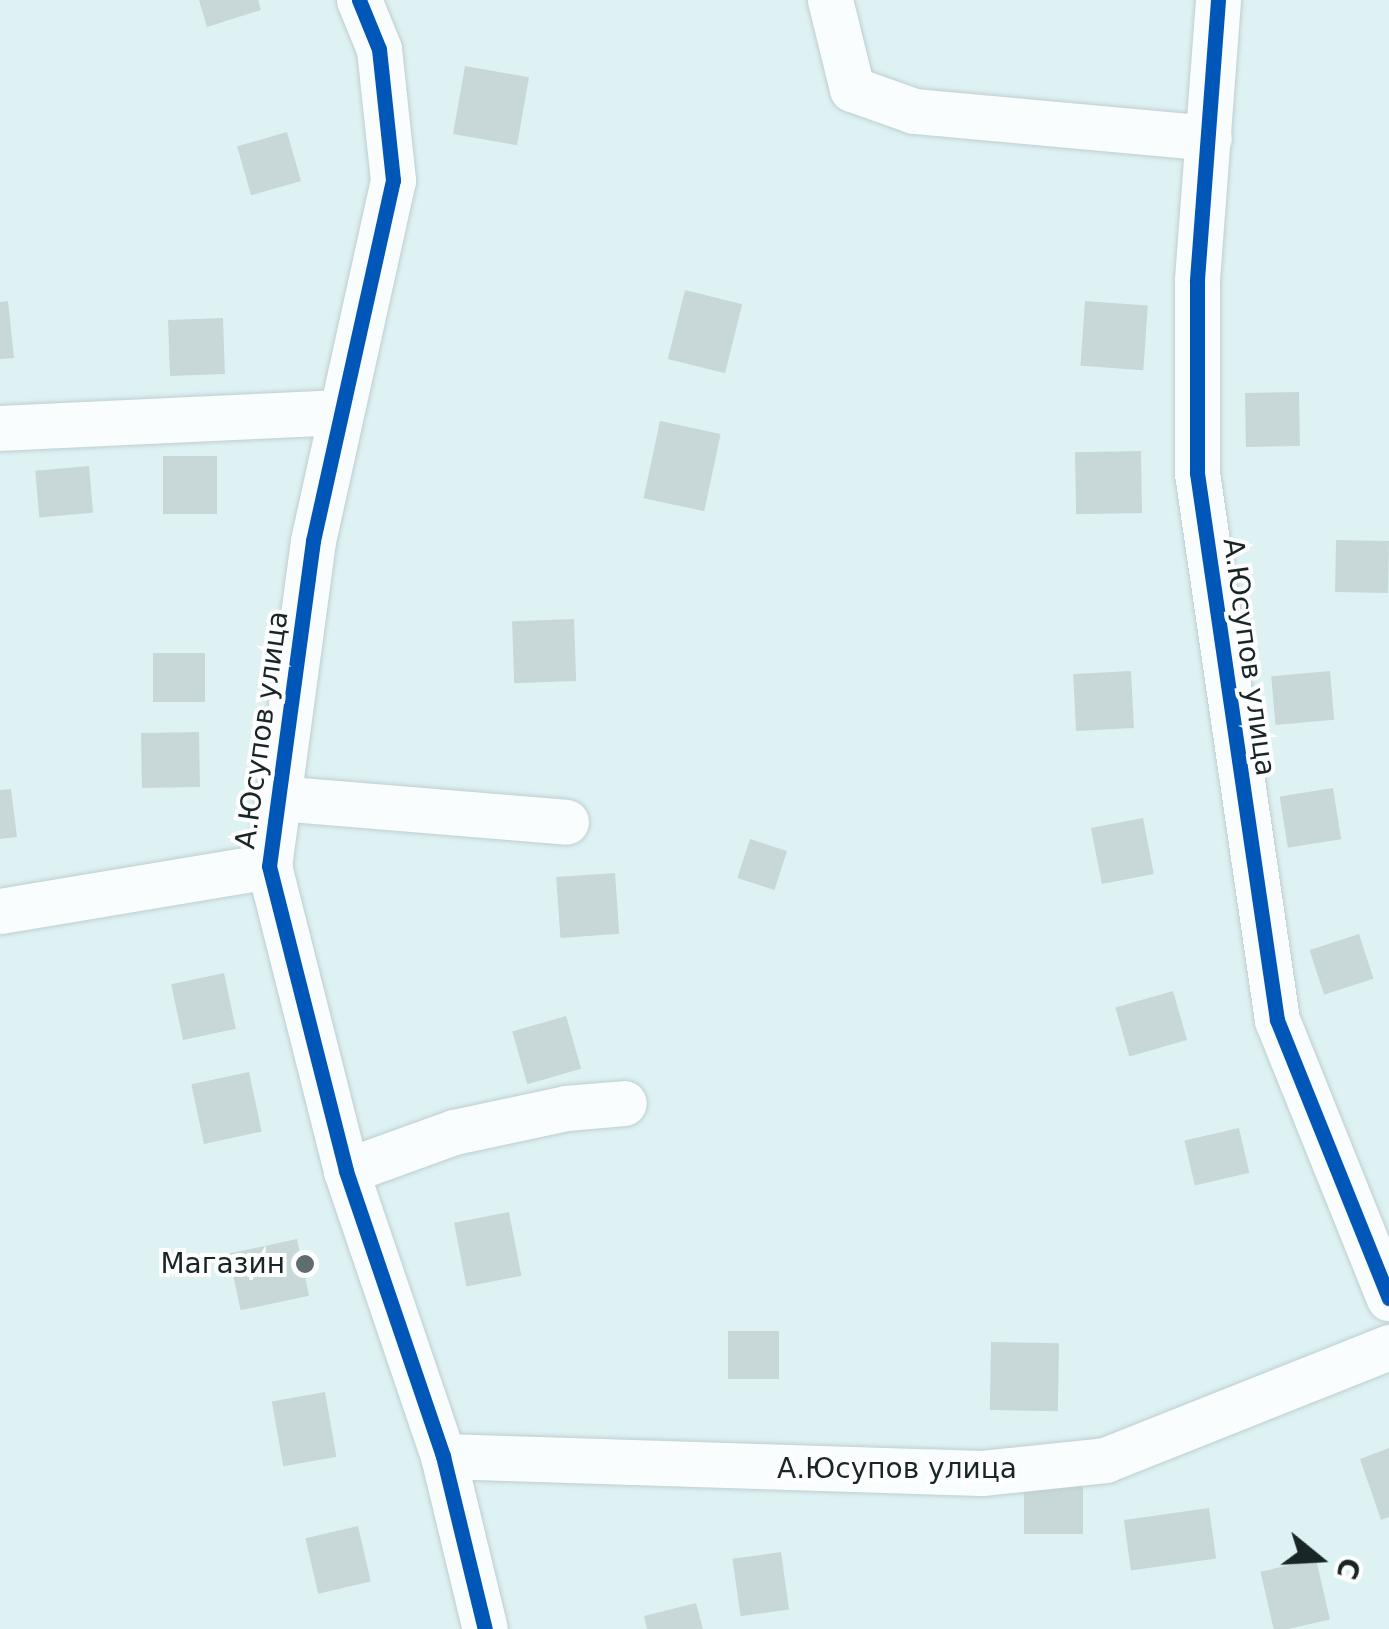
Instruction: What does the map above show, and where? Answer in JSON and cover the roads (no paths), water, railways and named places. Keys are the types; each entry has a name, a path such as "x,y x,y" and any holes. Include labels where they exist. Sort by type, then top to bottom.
{"street":[{"name":"А.Юсупов улица","path":"360,0 380,49 392,180 314,541 269,866 346,1171 443,1456 486,1629"},
{"path":"830,0 852,89 914,110 1209,138"},
{"name":"А.Юсупов улица","path":"1218,0 1197,281 1200,492 1277,1020 1376,1228 1389,1298"},
{"path":"0,428 340,412"},
{"name":"А.Юсупов улица","path":"277,798 566,822"},
{"name":"А.Юсупов улица","path":"0,912 269,866"},
{"path":"346,1171 454,1132 566,1108 624,1104"},
{"name":"А.Юсупов улица","path":"443,1456 982,1473 1105,1460 1389,1347"}],"place":[{"name":"Магазин","path":"305,1264"}]}
